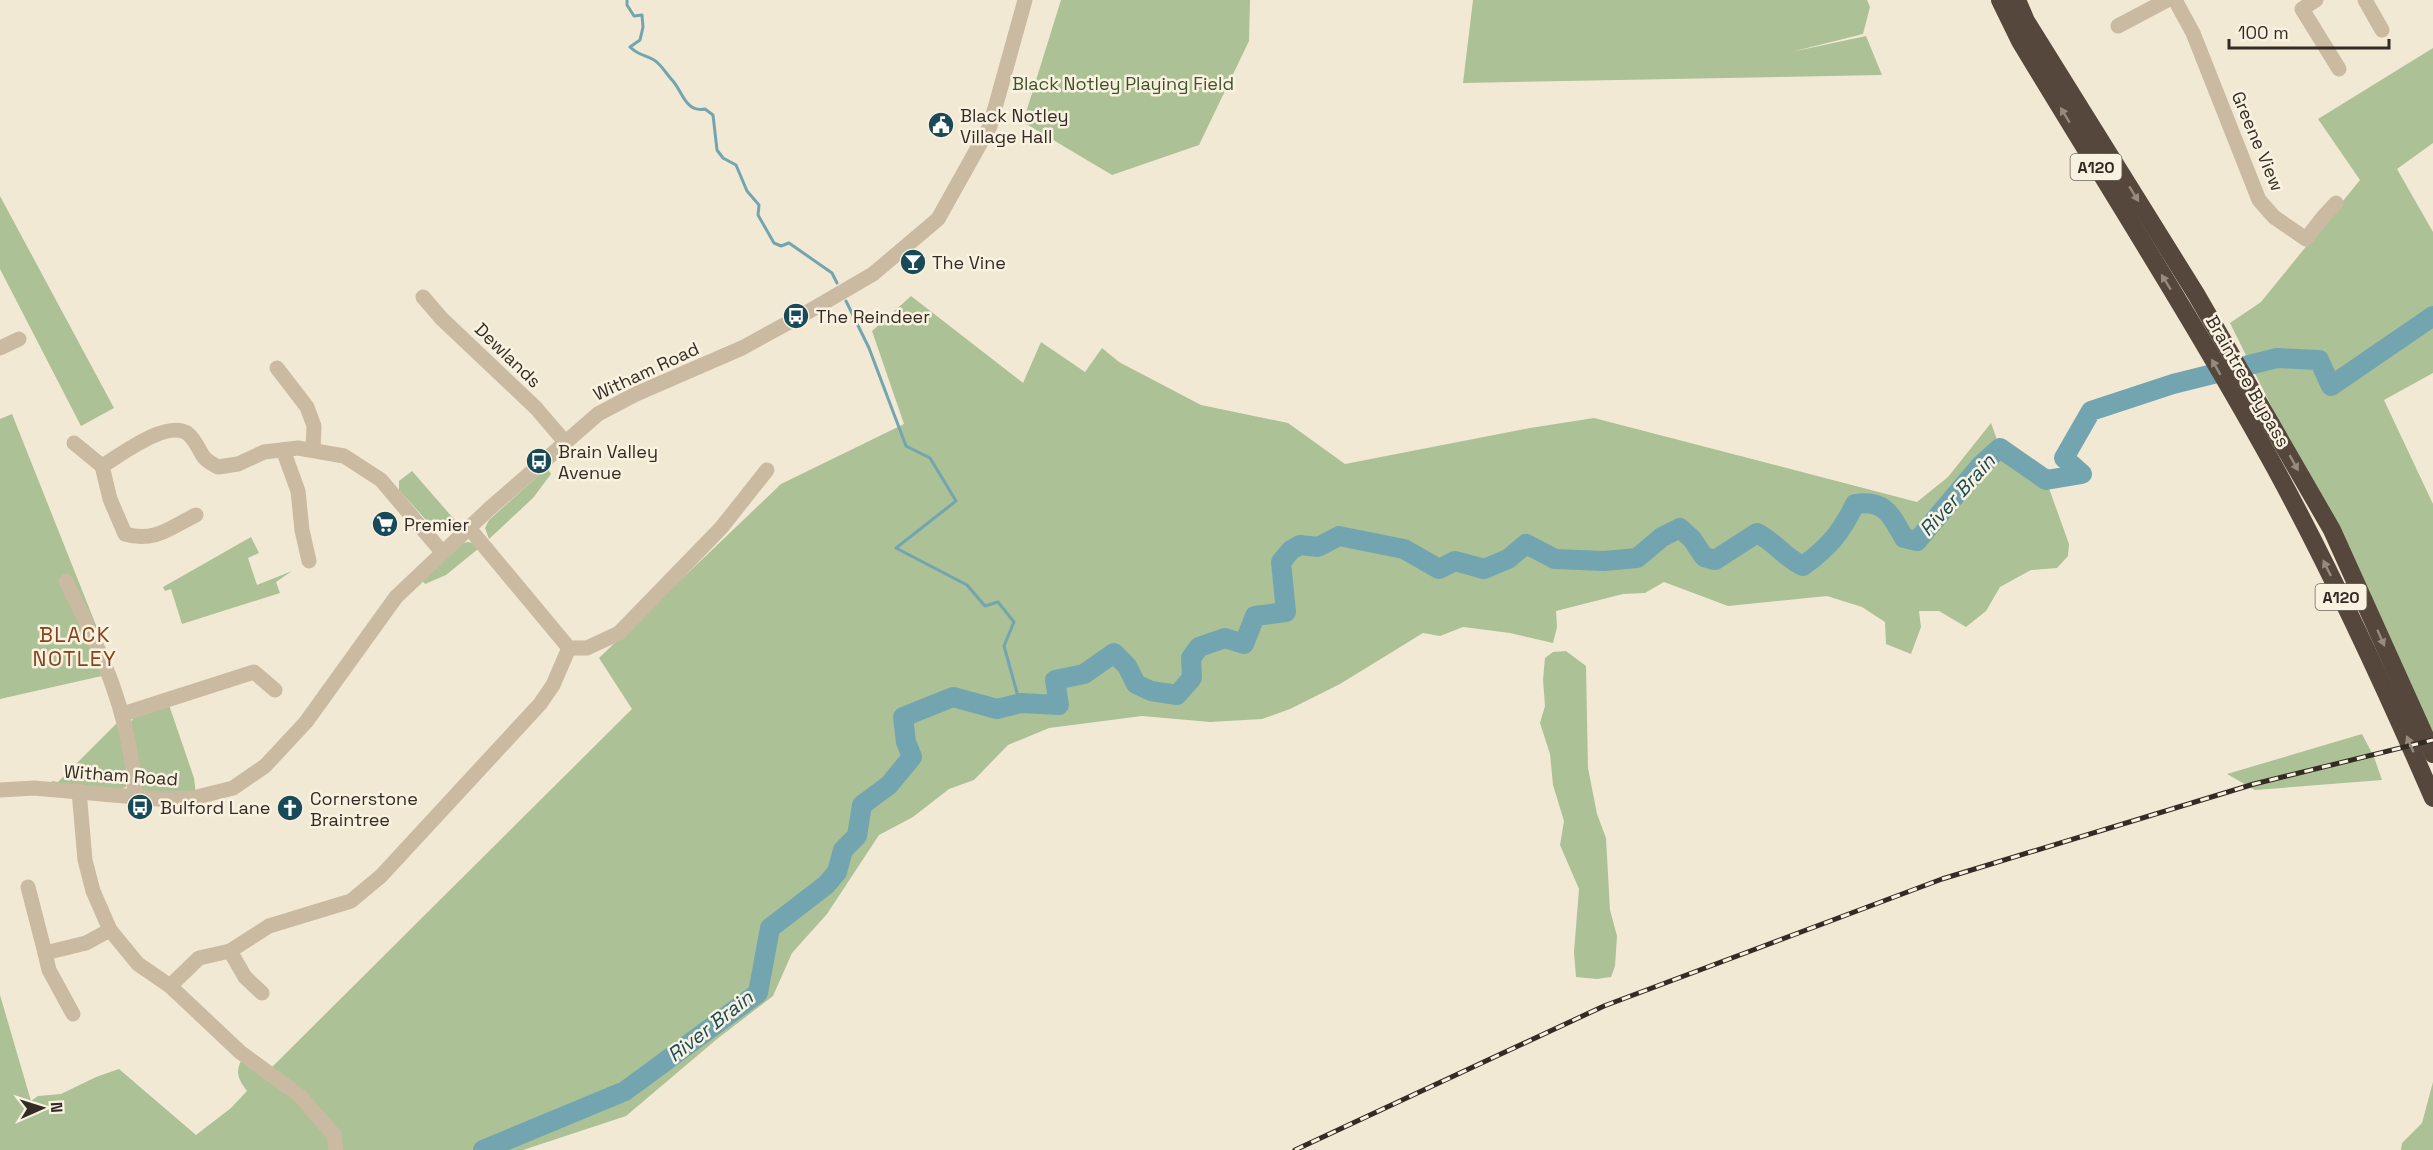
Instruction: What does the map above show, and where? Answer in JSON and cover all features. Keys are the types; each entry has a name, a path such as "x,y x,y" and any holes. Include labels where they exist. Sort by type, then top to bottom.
{"highway":[{"name":"Braintree Bypass","path":"2000,0 2020,41 2273,464 2380,675 2433,798"},
{"name":"Braintree Bypass","path":"2017,0 2026,21 2213,323 2332,530 2433,754"}],"street":[{"name":"Witham Road","path":"0,790 34,788 177,799 216,794 233,788 265,766 306,722 396,597 442,552 598,414 636,394 742,348 873,274 938,219 990,126 1025,0"},
{"path":"2118,26 2167,0"},
{"name":"Greene View","path":"2175,0 2193,33 2259,200 2274,217 2306,239 2336,203"},
{"path":"2316,0 2302,9 2339,69"},
{"path":"2365,0 2382,30"},
{"name":"Dewlands","path":"423,297 442,319 536,408 565,442"},
{"path":"0,348 19,339"},
{"path":"277,368 307,407 314,426 313,450"},
{"path":"102,466 165,431 179,430 188,434 199,446 203,458 218,467 238,464 264,452 298,448 344,456 381,480 442,552"},
{"path":"74,443 102,466 110,499 125,534 140,539 153,536 196,515"},
{"path":"283,450 298,491 302,530 309,561"},
{"path":"569,648 587,648 619,633 721,528 767,470"},
{"path":"469,528 569,648"},
{"path":"66,581 110,675 123,714 134,765 135,796"},
{"path":"170,986 199,958 230,951 268,926 351,901 360,895 389,867 540,704 553,685 569,648"},
{"path":"123,714 255,672 275,690"},
{"path":"79,791 85,860 93,891 110,930 138,964 170,986 240,1052 300,1096 334,1135 336,1150"},
{"path":"28,887 49,970 72,1014"},
{"path":"45,953 86,943 110,930"},
{"path":"230,951 245,977 262,993"}],"green space":[{"name":"Black Notley Playing Field","path":"1061,0 1250,0 1249,41 1199,145 1112,175 1023,122"},
{"path":"1473,0 1867,0 1870,7 1863,34 1791,52 1866,36 1882,75 1463,83"},
{"path":"2433,48 2433,143 2397,169 2433,232 2433,373 2384,400 2433,504 2433,732 2230,323 2261,302 2360,180 2318,119"},
{"path":"0,196 114,408 81,426 0,269"},
{"path":"911,296 1023,383 1041,342 1085,372 1102,348 1119,362 1201,405 1288,423 1345,464 1594,418 1917,502 1948,477 1991,423 2000,448 2046,480 2069,544 2068,556 2057,568 2031,570 2000,587 1986,611 1966,627 1939,611 1919,611 1921,627 1911,654 1886,644 1885,622 1862,607 1827,596 1728,606 1664,582 1645,593 1623,594 1556,611 1557,627 1553,643 1510,633 1463,627 1440,636 1423,633 1340,684 1290,709 1262,719 1210,722 1142,716 1049,728 1008,745 974,780 949,789 913,817 879,835 827,914 792,953 773,996 717,1039 626,1116 523,1150 0,1150 0,995 31,1101 38,1096 61,1094 119,1069 196,1135 231,1108 247,1091 238,1074 243,1057 265,1074 632,709 599,658 781,484 904,424 872,331"},
{"path":"12,414 115,673 0,699 0,419"},
{"path":"547,468 551,474 533,498 489,539 485,528 489,520"},
{"path":"412,471 460,526 448,533 436,531 399,490 399,481"},
{"path":"251,537 259,553 248,558 257,585 292,571 276,582 280,593 182,624 171,589 165,591 163,587"},
{"path":"473,543 478,549 446,575 425,584 421,579 459,544"},
{"path":"1566,651 1586,666 1588,768 1597,814 1606,838 1610,910 1617,936 1615,966 1611,977 1597,979 1576,977 1574,952 1579,889 1560,845 1564,821 1553,785 1550,754 1540,723 1545,706 1543,680 1545,658 1553,652"},
{"path":"169,705 194,778 196,795 144,793 141,787 130,723 135,716"},
{"path":"120,720 126,787 120,789 51,787 52,781 58,782"},
{"path":"2362,734 2374,757 2382,780 2255,790 2227,774"},
{"path":"2433,1082 2433,1150 2401,1150 2402,1143 2422,1123"}],"waterway":[{"path":"627,0 627,5 634,16 642,15 643,27 640,40 630,47 659,64 689,105 693,108 705,109 713,115 717,150 723,158 736,165 747,191 759,205 758,215 774,243 781,246 789,243 832,273 837,283"},
{"path":"846,301 869,348 906,446 930,458 956,501 896,548 967,585 985,606 998,602 1014,622 1004,646 1019,700"},
{"name":"River Brain","path":"483,1150 625,1091 758,993 770,928 826,885 837,872 843,850 857,836 862,805 889,785 912,757 906,742 903,717 953,697 997,709 1021,703 1059,705 1055,680 1084,674 1114,653 1127,666 1136,684 1151,691 1177,695 1192,678 1191,658 1199,647 1225,638 1244,644 1255,616 1286,612 1281,562 1291,550 1300,545 1318,547 1339,536 1404,549 1439,569 1455,561 1484,569 1508,559 1526,544 1555,559 1604,561 1637,558 1662,537 1680,528 1692,539 1704,557 1715,560 1757,533 1803,566 1834,539 1855,504 1880,506 1891,516 1904,538 1917,541 1981,465 2000,448 2046,480 2082,474 2064,458 2091,411 2173,384 2277,358 2319,360 2331,386 2433,316"}],"railway":[{"path":"1295,1150 1604,1006 1942,879 2254,784 2433,740"}],"place":[{"name":"Black Notley Village Hall","path":"941,125"},
{"name":"The Vine","path":"913,262"},
{"name":"The Reindeer","path":"796,316"},
{"name":"Brain Valley Avenue","path":"539,461"},
{"name":"Premier","path":"385,524"},
{"name":"Bulford Lane","path":"140,807"},
{"name":"Cornerstone Braintree","path":"290,808"}],"district":[{"name":"BLACK NOTLEY","path":"75,646"}]}
